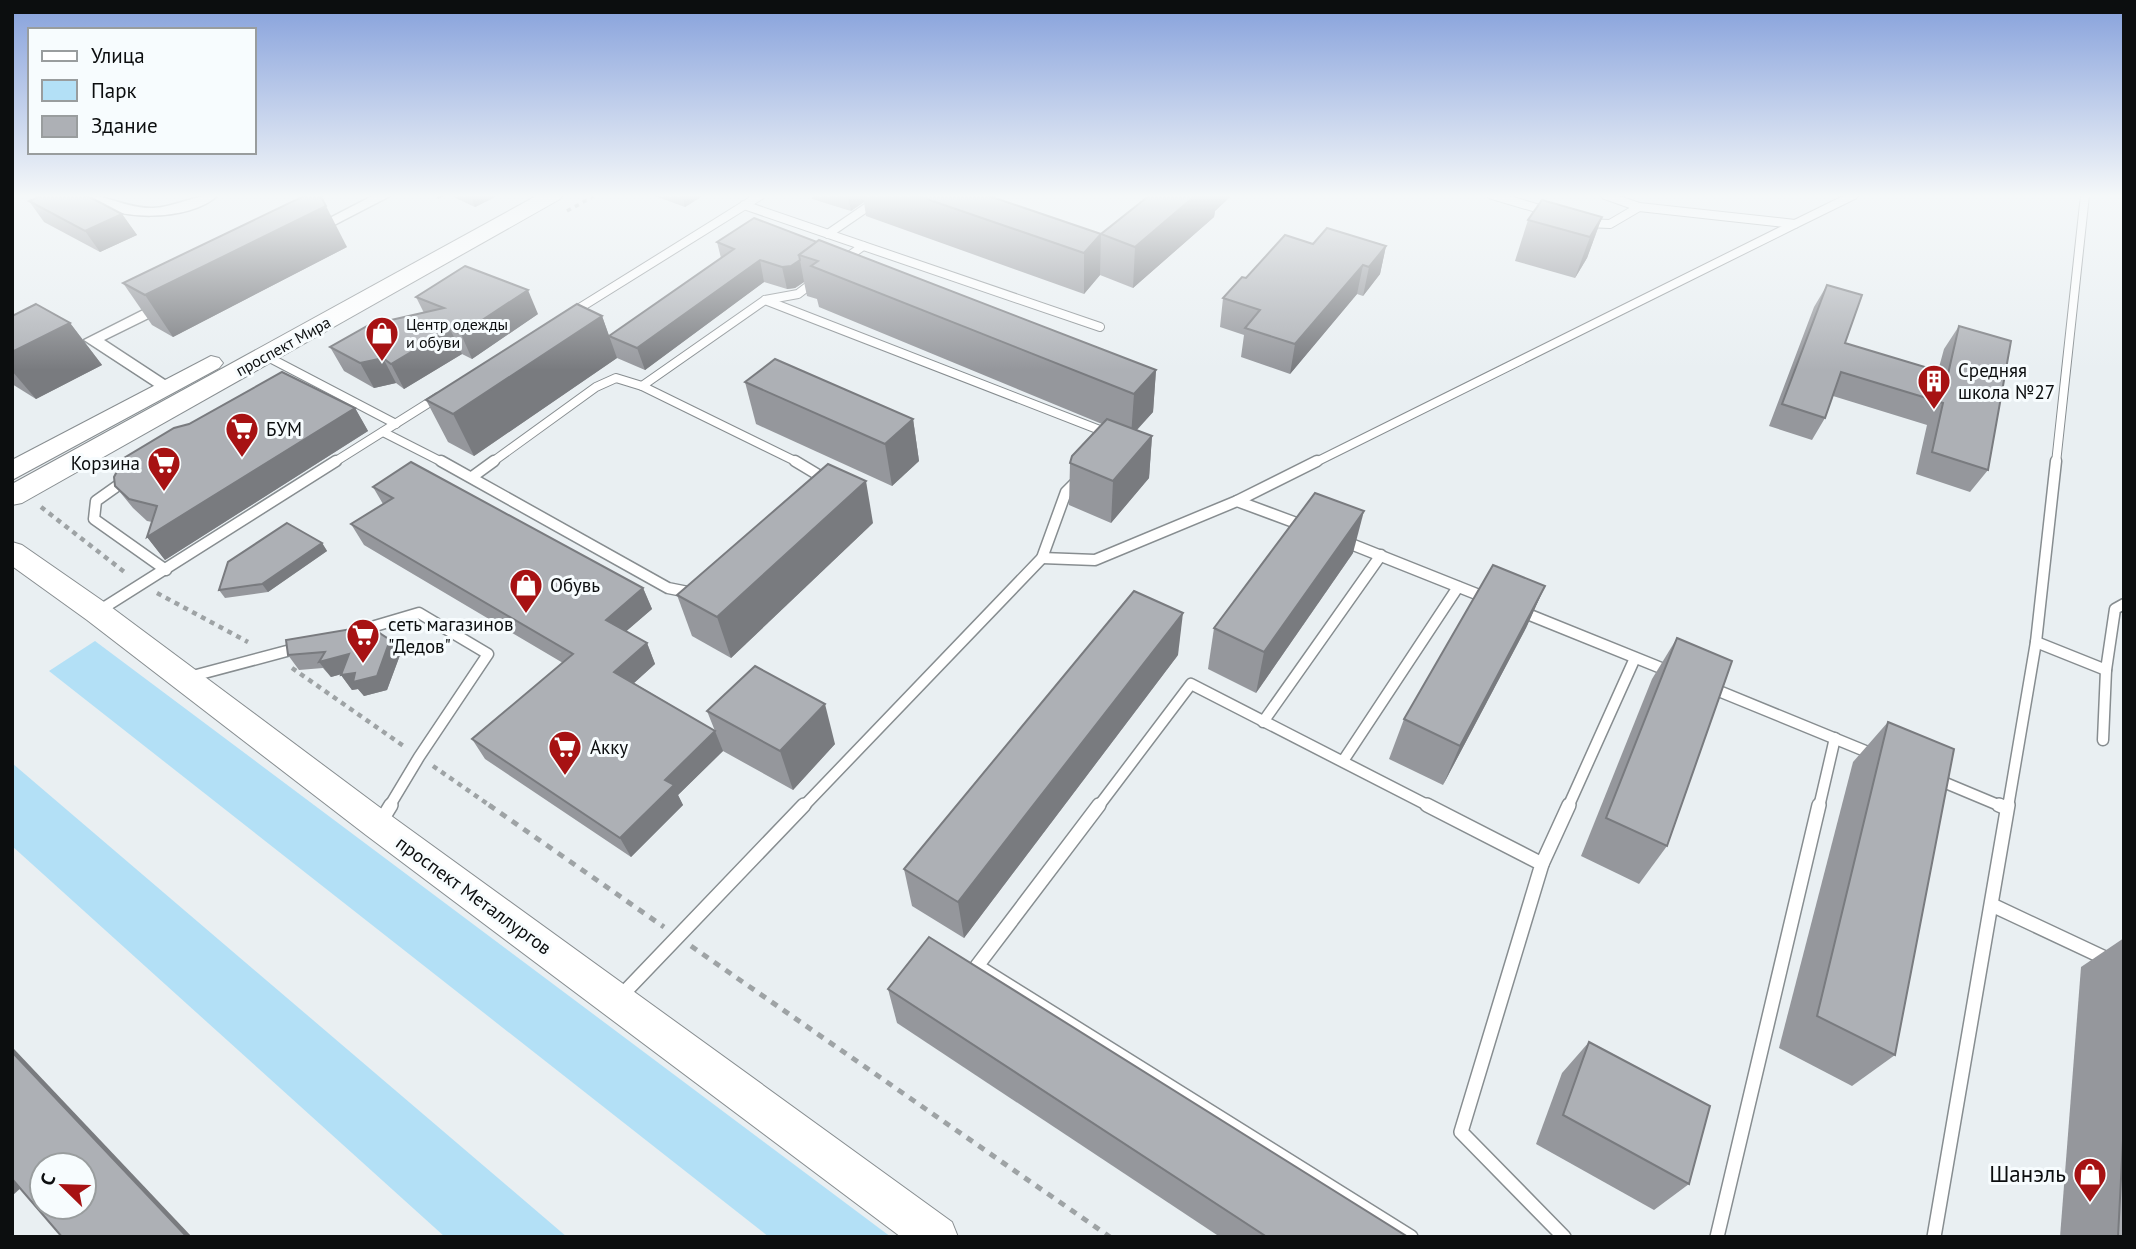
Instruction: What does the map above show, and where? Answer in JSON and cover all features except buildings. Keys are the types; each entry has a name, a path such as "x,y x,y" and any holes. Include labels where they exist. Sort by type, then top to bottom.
{"main road":[{"name":"проспект Мира","path":"12,471 413,253"},
{"name":"проспект Мира","path":"12,496 266,356 464,253"},
{"path":"266,356 266,348 276,337 345,291"},
{"name":"проспект Металлургов","path":"12,552 97,612 378,825 937,1237"}],"street":[{"path":"92,340 178,298"},
{"path":"70,338 92,340 165,388"}],"lane":[{"path":"558,322 667,253"},
{"path":"831,270 853,253"},
{"path":"884,253 1101,327"},
{"path":"1042,558 1095,560 1237,501 1736,253"},
{"path":"1934,1237 2036,642 2079,253"},
{"path":"642,386 765,300 798,294 820,278"},
{"path":"765,300 1119,438 1110,447"},
{"path":"266,356 396,424"},
{"path":"294,385 306,378"},
{"path":"472,477 596,387 615,378 642,386 813,470 825,479 819,492"},
{"path":"97,612 442,395"},
{"path":"383,432 472,477 668,588 689,594 699,591"},
{"path":"137,473 96,501 94,519 166,570"},
{"path":"617,1001 1042,558 1066,492 1084,474"},
{"path":"1237,501 1321,533"},
{"path":"1333,537 1496,602"},
{"path":"1263,722 1381,555"},
{"path":"1343,761 1458,587"},
{"path":"2103,740 2106,670 2115,609 2124,604"},
{"path":"1509,607 1685,678"},
{"path":"340,636 419,613 488,654 419,757 378,825"},
{"path":"2036,642 2106,670"},
{"path":"185,678 313,643"},
{"path":"1564,1237 1461,1132 1542,864 1635,658"},
{"path":"1698,683 1884,758"},
{"path":"1411,1237 977,965 1191,684 1542,864"},
{"path":"1717,1237 1835,738"},
{"path":"1920,773 2006,808"},
{"path":"1992,905 2124,967"}],"path":[{"path":"51,501 40,508 141,585 273,655 1110,1237"}],"green space":[{"path":"95,641 891,1237 769,1237 49,671"},
{"path":"12,763 567,1237 445,1237 12,846"}],"place":[{"name":"Центр одежды и обуви","path":"382,363"},
{"name":"Средняя школа №27","path":"1934,411"},
{"name":"БУМ","path":"242,459"},
{"name":"Корзина","path":"164,493"},
{"name":"Обувь","path":"526,615"},
{"name":"сеть магазинов \"Дедов\"","path":"363,665"},
{"name":"Акку","path":"565,777"},
{"name":"Шанэль","path":"2090,1204"}]}
